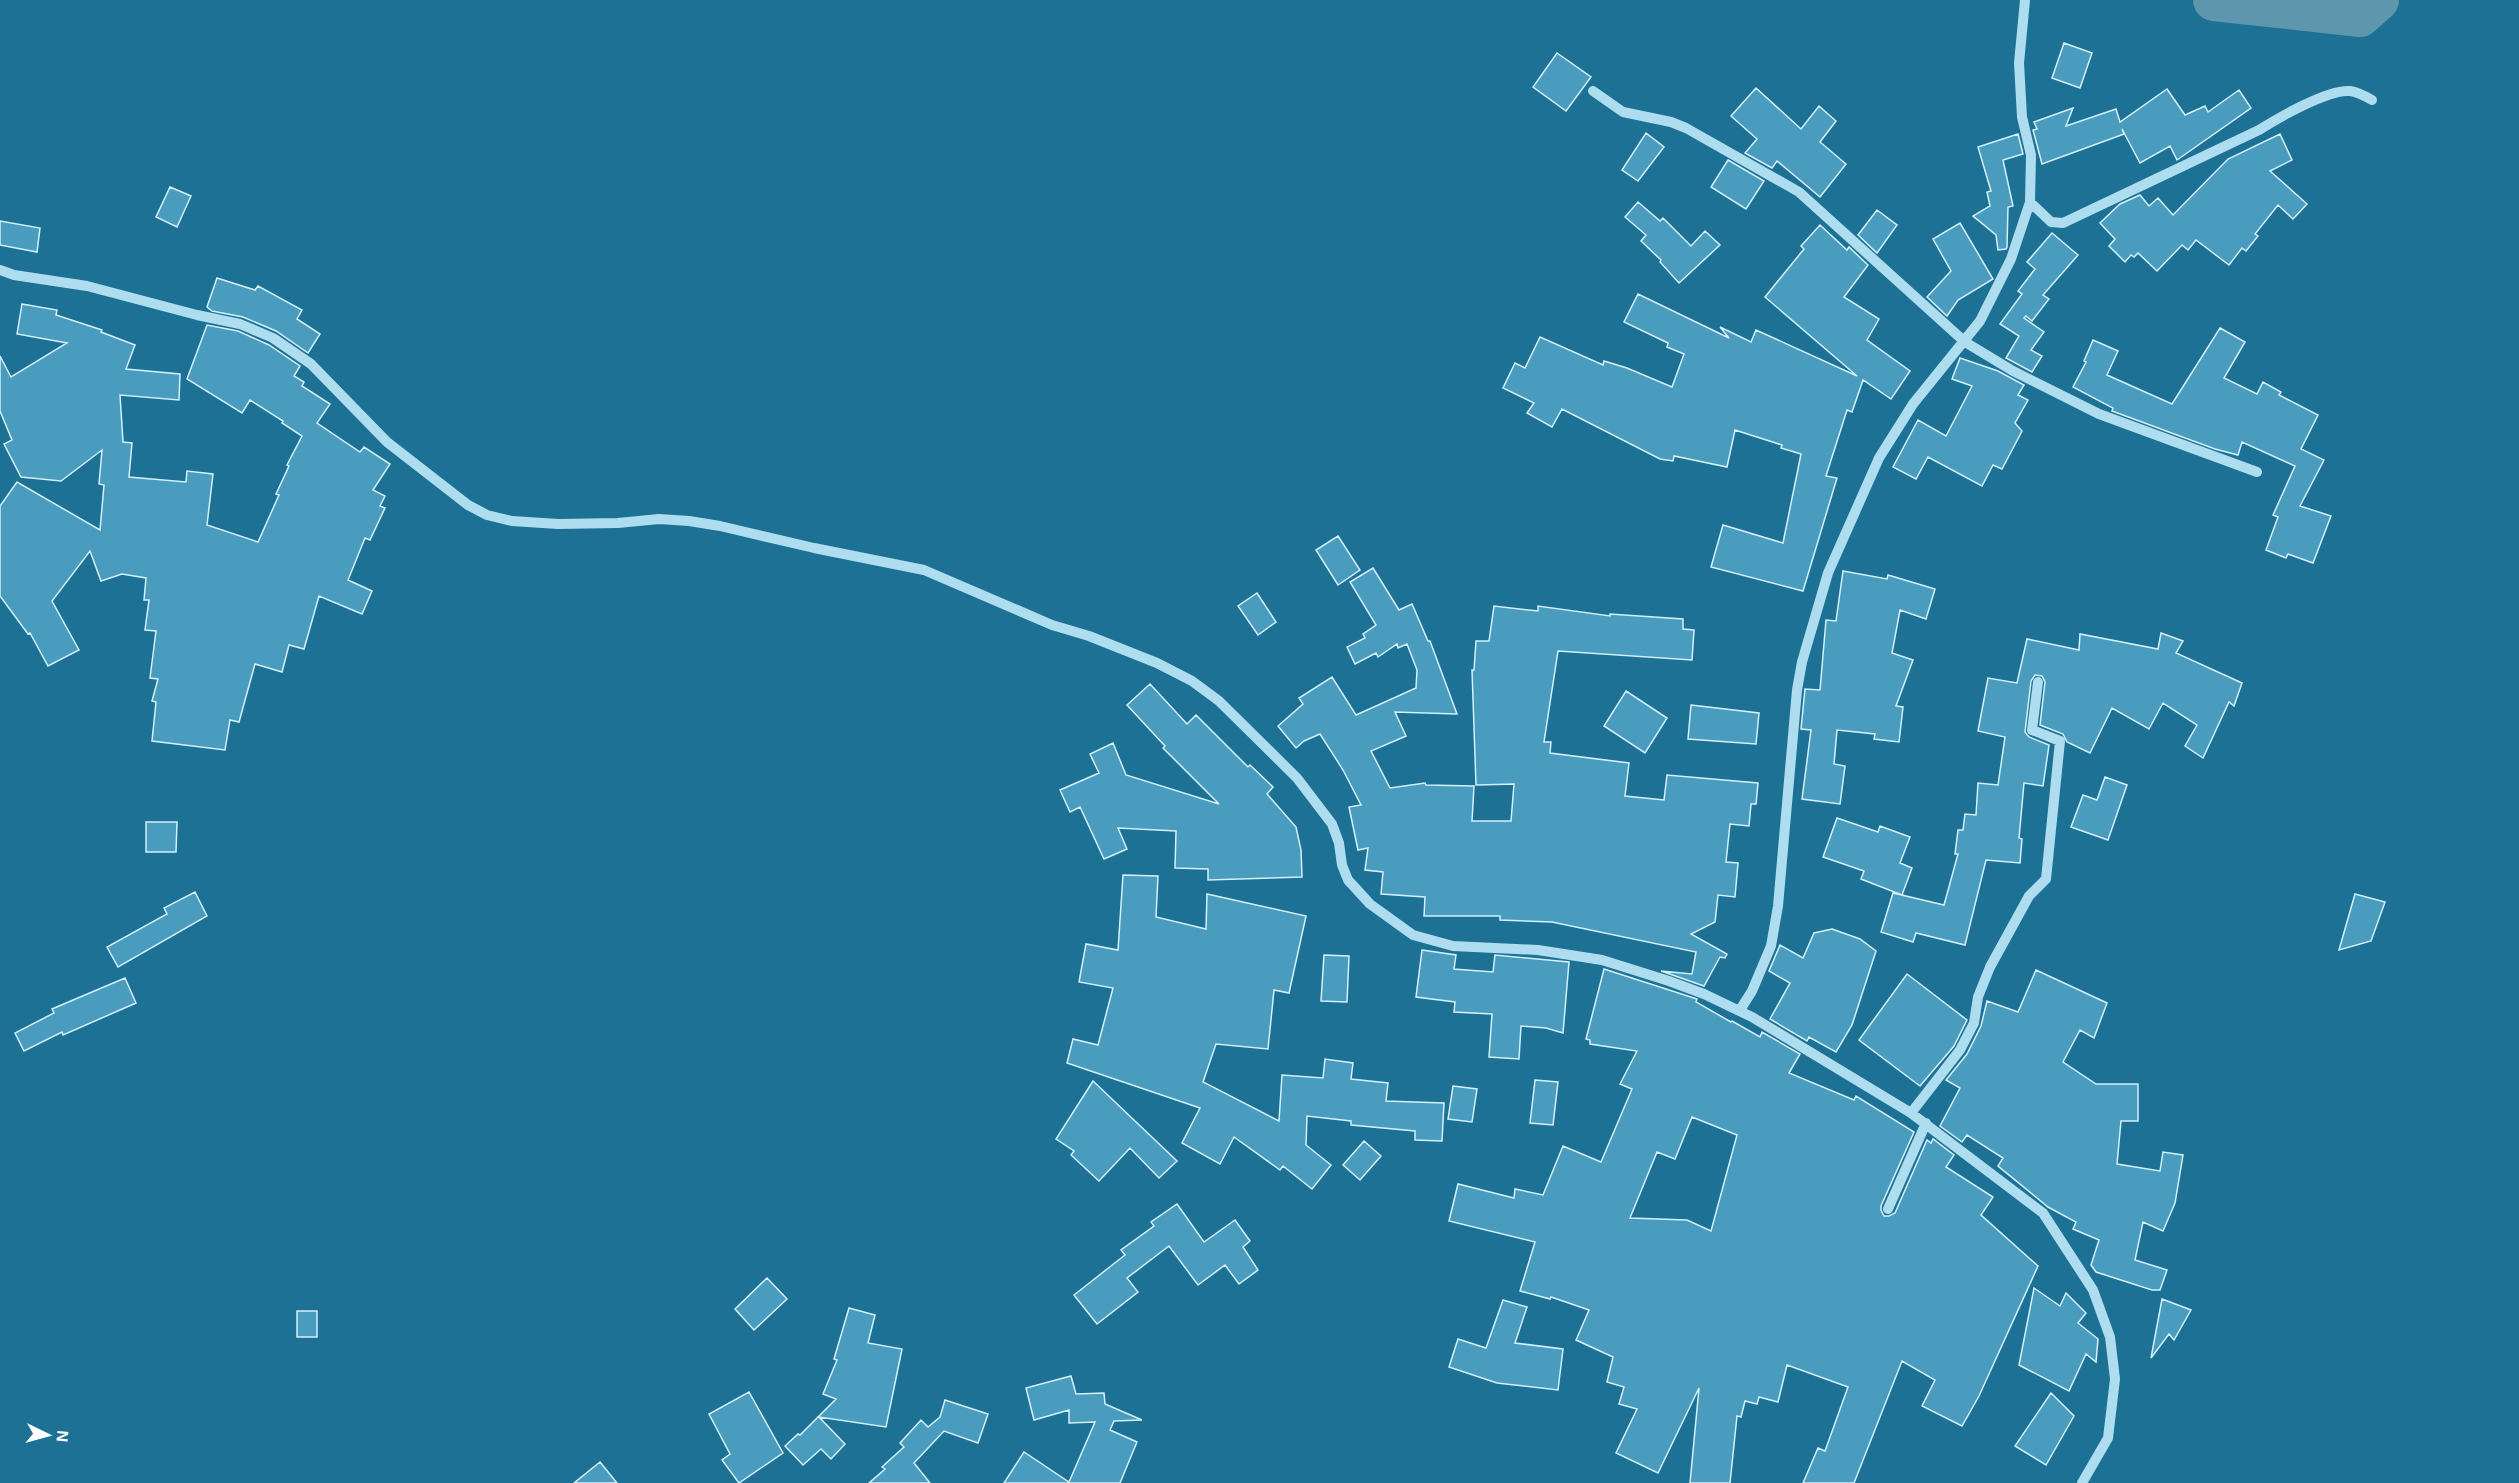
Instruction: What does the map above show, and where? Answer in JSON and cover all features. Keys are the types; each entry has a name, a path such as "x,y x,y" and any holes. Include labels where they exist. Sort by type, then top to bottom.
{"street":[{"path":"1740,1010 1752,992 1771,946 1779,895 1797,690 1802,662 1828,573 1879,458 1913,404 1980,321 2011,259 2030,202 2031,155 2022,117 2019,63 2025,0"},
{"path":"1593,91 1623,112 1671,122 1686,128 1800,192 1965,342 2013,371 2099,414 2257,472"},
{"path":"2030,202 2051,222 2063,223 2259,130 2289,112 2341,91 2359,93 2372,100"},
{"path":"0,270 14,275 87,286 240,324 273,338 311,364 387,442 468,505 487,515 512,521 558,524 618,523 659,519 689,521 924,570 1052,625 1089,636 1157,663 1192,681 1219,701 1297,778 1332,824 1348,880 1370,903 1413,935 1453,946 1538,950 1602,960 1669,981 1740,1010 1926,1123 2043,1213 2093,1290 2110,1337 2115,1379 2108,1438 2082,1483"},
{"path":"1911,1113 1960,1050 1974,1023 1978,997 1990,967 2029,896 2046,879 2060,741 2032,730 2038,682"},
{"path":"1888,1209 1926,1123"}],"building":[{"path":"2064,43 2092,53 2080,88 2052,78"},
{"path":"1557,53 1591,77 1566,111 1533,87"},
{"path":"1756,88 1801,129 1819,106 1836,121 1820,142 1846,164 1820,197 1777,161 1772,168 1745,153 1757,139 1731,116"},
{"path":"2167,89 2185,115 2205,106 2208,112 2239,90 2251,108 2177,160 2170,146 2140,163 2122,129 2124,134 2042,164 2033,130 2037,129 2034,122 2073,108 2066,126 2116,109 2120,122"},
{"path":"1646,133 1664,147 1638,181 1622,170"},
{"path":"2018,134 2023,154 2003,160 2013,206 2008,207 2007,247 1998,250 1996,235 1973,216 1990,206 1987,192 1991,191 1978,147"},
{"path":"2280,134 2292,160 2270,171 2307,204 2293,219 2278,205 2255,234 2258,236 2246,251 2242,248 2229,265 2196,240 2188,250 2182,245 2157,271 2138,253 2134,257 2131,255 2125,262 2109,246 2115,239 2100,223 2120,204 2140,195 2149,206 2158,198 2173,215 2228,159"},
{"path":"1728,160 1764,181 1746,209 1711,187"},
{"path":"170,187 191,196 177,227 156,217"},
{"path":"1638,202 1660,221 1663,218 1691,246 1705,231 1720,245 1679,283 1660,262 1661,260 1641,241 1646,235 1625,217"},
{"path":"1877,210 1897,225 1877,253 1858,235"},
{"path":"0,221 40,228 37,252 0,245"},
{"path":"1960,223 1993,279 1958,300 1947,316 1927,297 1951,271 1933,239"},
{"path":"1820,225 1847,250 1849,247 1868,265 1844,297 1879,319 1867,340 1910,371 1891,399 1863,380 1852,412 1847,410 1826,476 1837,478 1803,591 1711,567 1723,525 1783,543 1801,454 1781,448 1782,445 1735,430 1727,467 1674,456 1673,461 1660,459 1562,409 1552,427 1527,413 1534,403 1503,388 1515,363 1525,368 1540,337 1603,365 1604,361 1627,368 1672,387 1684,354 1667,347 1668,343 1624,322 1638,294 1729,338 1720,327 1751,342 1756,330 1857,376 1765,297 1804,249 1801,246"},
{"path":"2052,233 2078,255 2043,295 2049,299 2032,321 2026,316 2024,318 2044,332 2031,350 2042,356 2032,372 2006,358 2019,336 2000,324 2022,294 2018,291 2035,269 2027,262"},
{"path":"217,278 255,290 258,286 302,310 297,319 320,334 308,353 276,331 243,317 212,311 207,307"},
{"path":"22,304 57,310 56,315 102,330 101,332 135,345 126,369 180,374 179,400 120,395 123,442 132,443 129,477 186,482 187,471 213,474 207,525 258,542 279,495 276,494 289,466 287,465 302,436 250,400 242,413 187,379 207,325 238,331 269,345 300,366 294,376 304,382 302,386 330,404 317,423 360,452 364,447 390,464 373,490 385,496 380,506 385,508 370,540 365,538 348,580 372,591 362,614 319,596 304,649 289,645 282,672 255,664 239,722 230,720 225,750 152,741 156,702 152,701 158,679 150,678 156,631 145,630 149,600 144,600 146,578 122,574 101,581 90,551 52,601 79,650 48,666 30,633 28,634 0,596 0,506 17,482 100,530 104,485 99,484 102,450 61,481 21,477 4,444 12,440 0,411 0,356 11,377 67,343 17,334"},
{"path":"2220,328 2245,342 2224,378 2257,394 2263,382 2281,392 2279,395 2318,415 2301,449 2324,460 2300,506 2331,516 2313,563 2288,554 2286,558 2266,550 2278,517 2273,515 2295,466 2242,442 2238,455 2215,449 2112,411 2113,408 2073,387 2086,362 2084,361 2093,340 2118,351 2107,375 2172,404"},
{"path":"1960,358 1998,371 2024,385 2018,395 2028,400 2015,423 2022,431 2002,469 1993,465 1982,486 1928,457 1916,479 1893,467 1918,420 1946,436 1972,386 1952,379"},
{"path":"1338,536 1360,570 1338,585 1316,550"},
{"path":"1373,568 1399,610 1412,604 1430,641 1457,714 1395,712 1406,736 1371,751 1390,788 1425,783 1426,785 1474,786 1472,821 1511,821 1514,784 1476,785 1472,670 1474,670 1476,641 1489,641 1494,606 1538,611 1538,606 1610,616 1610,614 1683,619 1683,629 1694,630 1692,660 1558,651 1544,742 1551,742 1550,753 1629,763 1625,796 1664,800 1667,775 1758,783 1756,804 1751,804 1749,826 1730,824 1726,862 1738,863 1735,897 1718,895 1715,922 1691,934 1727,954 1725,958 1720,957 1704,986 1661,971 1692,974 1696,952 1552,922 1500,920 1500,916 1424,916 1425,897 1381,894 1383,872 1365,870 1368,848 1358,850 1349,807 1361,805 1343,770 1320,734 1304,741 1296,748 1278,726 1303,704 1299,698 1332,677 1356,715 1416,688 1417,670 1407,644 1398,648 1397,644 1378,657 1376,653 1355,664 1347,647 1365,638 1363,634 1376,625 1350,582"},
{"path":"1843,571 1887,579 1888,575 1935,589 1926,619 1900,610 1892,653 1913,660 1896,706 1903,707 1899,742 1874,739 1875,734 1837,730 1834,764 1845,766 1840,804 1802,799 1811,730 1801,729 1805,689 1820,690 1826,620 1836,621"},
{"path":"1257,593 1276,622 1258,635 1238,606"},
{"path":"2161,633 2183,641 2176,653 2242,683 2234,706 2229,702 2203,758 2185,746 2197,725 2163,703 2149,729 2112,708 2090,753 2067,742 2063,734 2040,725 2045,682 2042,676 2035,675 2031,681 2025,732 2029,737 2049,745 2043,786 2024,783 2019,838 2022,839 2020,863 1986,860 1965,945 1916,933 1913,942 1881,932 1893,893 1944,905 1958,854 1955,854 1958,830 1963,830 1965,814 1976,815 1978,783 1998,785 2005,737 1978,731 1988,678 2017,683 2027,639 2079,650 2080,634 2158,649"},
{"path":"1150,684 1187,724 1196,715 1248,767 1250,765 1273,787 1267,794 1296,827 1301,850 1302,877 1208,880 1208,869 1175,868 1176,831 1118,828 1127,849 1104,859 1080,807 1070,812 1060,790 1099,773 1090,754 1113,743 1126,775 1219,804 1163,748 1165,746 1127,705"},
{"path":"1626,691 1667,718 1645,753 1604,726"},
{"path":"1691,705 1759,713 1756,744 1688,739"},
{"path":"2105,777 2127,785 2108,840 2071,827 2083,795 2097,800"},
{"path":"1837,818 1878,832 1880,826 1910,837 1900,863 1912,868 1902,895 1861,879 1864,871 1823,857"},
{"path":"146,822 177,822 176,852 146,852"},
{"path":"1123,875 1158,876 1156,917 1206,929 1207,894 1306,916 1289,993 1274,990 1268,1049 1216,1044 1203,1082 1279,1121 1282,1075 1323,1078 1325,1059 1353,1063 1351,1079 1388,1083 1386,1101 1444,1103 1442,1141 1415,1140 1415,1131 1351,1125 1351,1121 1307,1116 1306,1145 1331,1165 1312,1189 1283,1166 1280,1170 1234,1137 1220,1164 1182,1143 1200,1108 1067,1063 1073,1039 1098,1045 1113,988 1079,982 1086,944 1118,950"},
{"path":"195,892 207,916 118,967 107,947 167,914 164,908"},
{"path":"2355,894 2385,902 2371,941 2339,950"},
{"path":"1832,929 1860,939 1876,951 1852,1025 1836,1052 1809,1037 1807,1041 1770,1019 1790,983 1769,971 1780,945 1803,958 1814,933"},
{"path":"1422,950 1456,955 1454,969 1493,972 1495,955 1569,962 1563,1033 1546,1028 1521,1026 1519,1059 1489,1057 1492,1014 1454,1012 1455,1002 1416,997"},
{"path":"1324,955 1349,956 1347,1002 1321,1001"},
{"path":"1604,969 1697,999 1696,1002 1731,1022 1760,1037 1762,1032 1800,1054 1789,1073 1854,1100 1856,1096 1914,1132 1881,1206 1884,1216 1895,1213 1927,1140 1931,1143 1933,1139 1954,1155 1946,1167 1993,1197 1981,1215 2038,1266 1979,1396 1962,1426 1922,1406 1935,1380 1902,1361 1854,1483 1803,1483 1818,1448 1825,1451 1848,1387 1787,1365 1778,1402 1759,1397 1757,1404 1745,1401 1741,1417 1737,1416 1730,1483 1690,1483 1699,1388 1658,1473 1616,1453 1637,1409 1619,1404 1624,1387 1607,1382 1613,1357 1576,1340 1589,1310 1551,1297 1550,1299 1520,1291 1535,1242 1449,1221 1458,1184 1514,1198 1515,1189 1543,1195 1563,1146 1601,1162 1632,1089 1620,1084 1637,1051 1590,1044 1590,1040 1586,1039","holes":["1692,1117 1737,1135 1711,1231 1687,1220 1630,1218 1657,1152 1675,1159"]},
{"path":"2036,970 2107,1003 2094,1038 2080,1030 2063,1062 2096,1084 2138,1084 2138,1121 2121,1121 2117,1164 2160,1171 2163,1152 2183,1155 2175,1203 2163,1231 2143,1222 2135,1260 2167,1270 2160,1290 2152,1290 2096,1272 2091,1265 2099,1240 2073,1229 2076,1222 2048,1207 1998,1166 2003,1158 1967,1135 1962,1142 1940,1126 1960,1088 1946,1080 1967,1054 1981,1026 1987,1001 2018,1012"},
{"path":"1907,974 1967,1020 1954,1046 1920,1086 1859,1040"},
{"path":"125,978 136,1003 63,1035 62,1032 24,1051 15,1033 54,1013 52,1009"},
{"path":"1535,1080 1558,1082 1553,1125 1530,1123"},
{"path":"1093,1081 1177,1161 1159,1178 1130,1148 1099,1181 1071,1155 1074,1151 1056,1139"},
{"path":"1453,1086 1477,1089 1472,1122 1448,1119"},
{"path":"1364,1141 1381,1156 1360,1180 1343,1165"},
{"path":"1177,1204 1204,1242 1235,1220 1250,1241 1243,1247 1258,1270 1239,1284 1225,1265 1198,1285 1169,1246 1127,1278 1138,1292 1097,1324 1074,1295 1125,1255 1121,1250 1154,1226 1151,1222"},
{"path":"767,1278 787,1299 754,1330 735,1309"},
{"path":"2034,1288 2060,1306 2066,1293 2086,1313 2078,1323 2098,1339 2096,1362 2086,1354 2069,1391 2019,1365"},
{"path":"2162,1299 2191,1310 2174,1340 2169,1334 2151,1358"},
{"path":"1503,1300 1527,1307 1515,1343 1563,1349 1558,1390 1497,1383 1449,1367 1458,1339 1486,1348"},
{"path":"849,1308 875,1315 868,1343 902,1349 886,1427 819,1417 845,1444 831,1459 821,1449 803,1465 785,1446 798,1434 800,1435 836,1399 823,1394 837,1360 834,1359"},
{"path":"297,1311 317,1311 317,1337 297,1337"},
{"path":"1071,1376 1076,1394 1104,1393 1105,1404 1142,1420 1114,1421 1110,1430 1137,1442 1120,1483 1004,1483 1024,1452 1069,1482 1095,1422 1069,1423 1069,1410 1034,1420 1026,1388"},
{"path":"749,1392 783,1453 739,1483 722,1460 730,1454 709,1414"},
{"path":"2051,1393 2074,1416 2046,1465 2015,1446"},
{"path":"945,1400 988,1414 978,1443 944,1431 914,1463 930,1483 869,1483 885,1469 882,1467 904,1447 900,1443 921,1420 928,1427 940,1417"},
{"path":"600,1462 617,1483 574,1483"}],"waterway":[{"path":"2214,0 2360,16 2378,0"}]}
